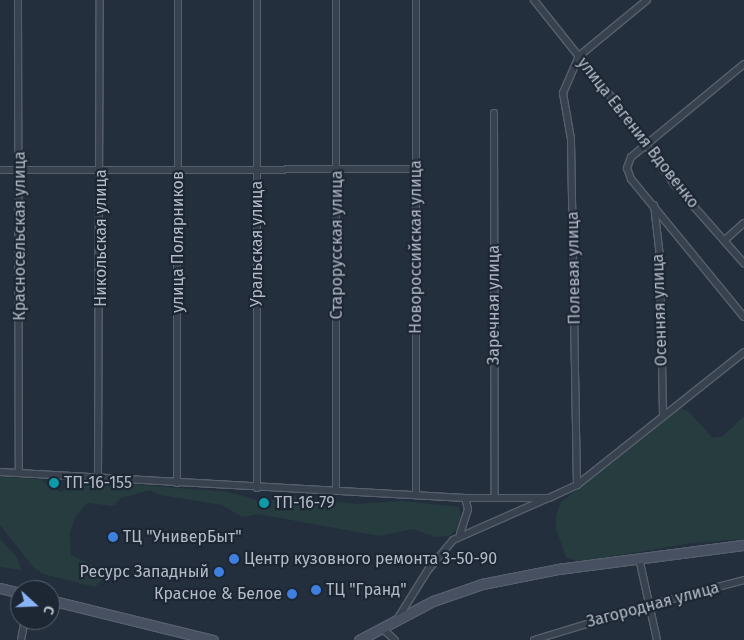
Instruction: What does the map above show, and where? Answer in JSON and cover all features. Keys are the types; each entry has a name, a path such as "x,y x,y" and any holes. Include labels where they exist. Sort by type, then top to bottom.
{"street":[{"name":"Красносельская улица","path":"18,0 20,170 19,472"},
{"name":"Никольская улица","path":"98,476 101,170 100,0"},
{"name":"улица Полярников","path":"177,484 178,0"},
{"name":"Уральская улица","path":"257,0 257,488"},
{"name":"Старорусская улица","path":"336,0 336,490"},
{"name":"Новороссийская улица","path":"416,0 416,494"},
{"name":"улица Евгения Вдовенко","path":"534,0 579,56 674,184 744,263"},
{"path":"579,56 647,0"},
{"name":"Полевая улица","path":"578,485 572,139 563,93 579,56"},
{"path":"744,64 631,157 627,174 744,317"},
{"name":"Заречная улица","path":"494,113 495,498"},
{"path":"0,170 416,169"},
{"name":"Осенняя улица","path":"654,205 660,257 663,416"},
{"path":"725,240 744,223"},
{"path":"396,621 445,548 460,535 578,485 744,352"},
{"path":"0,472 98,476 177,484 336,490 465,498 549,498"},
{"path":"460,535 468,509 465,498"},
{"path":"359,640 433,601 482,584 639,558 744,545"},
{"path":"639,558 657,640"},
{"name":"Загородная улица","path":"534,640 649,605 744,580"},
{"path":"60,602 213,640"},
{"path":"383,629 395,640"}],"green space":[{"path":"679,408 688,411 713,438 723,436 744,416 744,539 691,543 597,559 577,561 566,557 556,528 556,515 561,502"},
{"path":"0,477 41,479 49,487 62,492 69,483 76,480 229,492 256,500 263,510 271,508 272,496 276,495 356,504 402,501 459,507 461,517 457,529 449,536 435,537 413,529 379,536 258,514 242,517 222,505 160,495 150,490 121,498 114,506 87,503 75,518 70,533 71,555 102,570 102,580 95,587 43,574 34,568 0,525"},
{"path":"0,539 16,556 22,570 0,567"}],"place":[{"name":"ТП-16-155","path":"54,483"},
{"name":"ТП-16-79","path":"264,503"},
{"name":"ТЦ \"УниверБыт\"","path":"113,537"},
{"name":"Центр кузовного ремонта 3-50-90","path":"234,559"},
{"name":"Ресурс Западный","path":"219,572"},
{"name":"ТЦ \"Гранд\"","path":"316,590"},
{"name":"Красное & Белое","path":"292,594"}]}
